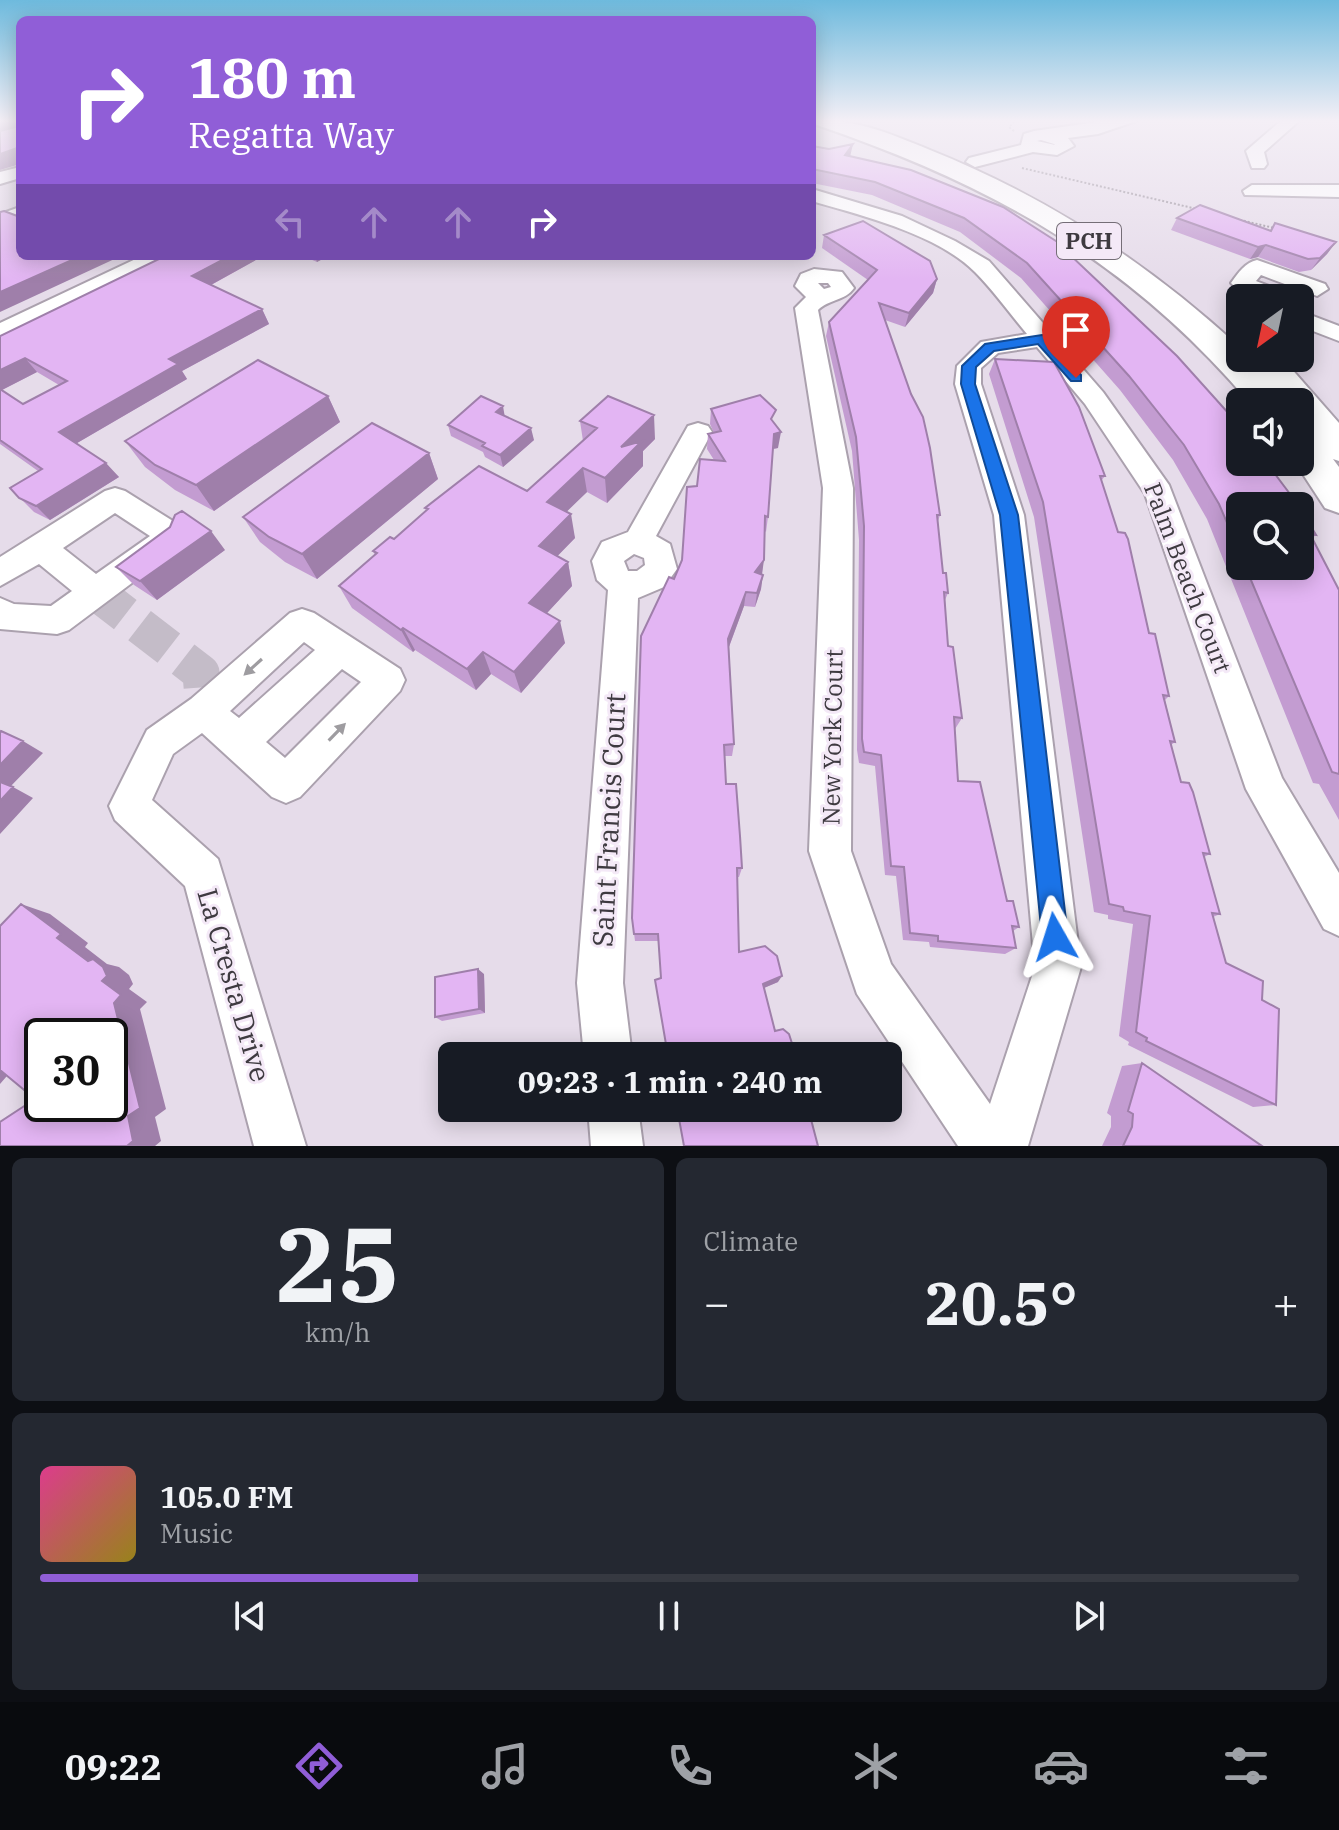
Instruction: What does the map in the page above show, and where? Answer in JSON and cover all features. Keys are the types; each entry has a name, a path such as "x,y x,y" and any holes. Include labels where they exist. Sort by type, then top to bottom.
{"highway":[{"name":"PCH","path":"965,173 1002,189 1081,235 1172,300 1258,388"},
{"path":"990,173 1089,235 1130,264 1172,300"},
{"name":"PCH","path":"997,173 1126,242 1193,292 1226,323"},
{"path":"1277,372 1339,448"},
{"path":"1314,461 1339,498"}],"street":[{"path":"1252,191 1339,191"},
{"name":"Palm Beach Court","path":"816,196 895,220 948,245 981,266 1094,398 1159,492 1266,789 1339,914"},
{"path":"0,332 151,260"},
{"path":"1244,284 1242,283 1257,266 1289,284"},
{"name":"New York Court","path":"821,295 806,308 838,488 830,851 873,978 989,1146"},
{"path":"1315,299 1339,334"},
{"path":"1002,1146 1058,967 1009,515 968,384 969,366 990,347 1042,339"},
{"name":"Saint Francis Court","path":"606,1042 600,983 622,598 626,584 610,574 608,557 622,544 637,543 698,432"},
{"path":"0,573 115,499 173,536 57,620 3,615"},
{"path":"40,547 96,592"},
{"path":"302,623 340,649 387,680 286,784 204,711 302,623"},
{"path":"240,742 340,649"},
{"name":"La Cresta Drive","path":"204,711 160,742 129,806 203,874 280,1146"},
{"path":"614,1122 617,1146"}],"path":[{"path":"1047,173 1204,211"},
{"path":"1234,218 1279,229"}],"building":[{"path":"834,173 920,173 1003,207 1073,252 1068,253 1177,356 1226,410 1226,476 1276,476 1288,492 1226,492 1226,520 1184,445 1129,376 1027,263 964,218 875,182"},
{"path":"1200,205 1271,231 1275,223 1336,242 1320,258 1308,259 1266,245 1258,247 1177,218"},
{"path":"0,212 16,216 16,260 72,260 0,292"},
{"path":"863,221 930,261 937,279 909,313 879,303 911,394 923,417 930,448 940,515 937,515 943,573 946,573 948,593 944,592 948,646 953,647 962,718 954,717 958,781 980,782 1007,901 1013,901 1019,927 1012,926 1016,948 938,941 938,936 910,933 904,867 891,866 881,755 864,752 864,526 856,437 829,322 877,270 824,235"},
{"path":"157,260 222,260 192,276 262,309 169,359 178,364 59,432 106,463 36,506 19,498 10,488 42,469 0,440 0,389 23,404 67,381 25,358 0,370 0,336"},
{"path":"995,359 1054,362 1079,407 1105,476 1100,476 1118,532 1125,533 1128,539 1149,633 1155,634 1169,696 1163,695 1175,742 1170,741 1181,782 1189,783 1193,792 1210,854 1203,853 1220,914 1212,913 1226,963 1263,981 1262,1000 1279,1009 1276,1105 1146,1041 1147,1038 1136,1032 1150,916 1124,911 1123,907 1109,904 1043,502"},
{"path":"258,360 328,396 196,485 155,465 125,441"},
{"path":"760,395 776,410 771,419 781,432 774,434 768,517 765,516 764,560 755,572 763,575 757,593 746,592 728,639 734,744 724,745 726,784 736,784 742,868 737,868 739,952 765,946 777,956 782,976 763,984 775,1031 783,1029 792,1042 666,1042 655,980 661,978 658,934 634,934 641,636 669,577 674,579 682,560 687,487 697,486 700,459 725,461 708,434 721,431 711,409"},
{"path":"481,396 503,406 496,412 531,428 500,455 482,446 485,443 448,425"},
{"path":"608,396 654,415 621,447 642,441 605,478 583,468 547,502 571,514 539,546 568,562 529,603 560,621 514,672 483,652 467,669 403,628 401,630 339,586 377,553 373,551 390,537 394,539 428,509 425,508 479,466 527,491 597,428 580,421"},
{"path":"372,423 429,453 302,554 269,537 243,517"},
{"path":"182,511 211,531 140,581 116,567 170,527 175,515"},
{"path":"1314,542 1339,590 1339,774 1332,772 1251,580 1314,580"},
{"path":"0,732 23,741 0,765"},
{"path":"0,782 13,787 0,801"},
{"path":"21,904 61,934 57,938 88,961 93,959 103,967 107,976 102,981 121,995 114,1003 118,1018 24,1018 24,1090 0,1070 0,926"},
{"path":"478,969 479,1009 435,1017 435,977"},
{"path":"128,1060 140,1108 128,1116"},
{"path":"1142,1063 1262,1146 1123,1146 1132,1127 1133,1114 1128,1111"},
{"path":"24,1106 24,1122 128,1122 128,1116 133,1141 127,1146 0,1146 0,1122"},
{"path":"680,1122 812,1122 818,1146 684,1146"}],"tunnel":[{"path":"98,594 96,592 201,673 204,711"}],"route":[{"path":"1055,937 1009,515 968,384 969,366 990,347 1042,339 1076,378"}]}
